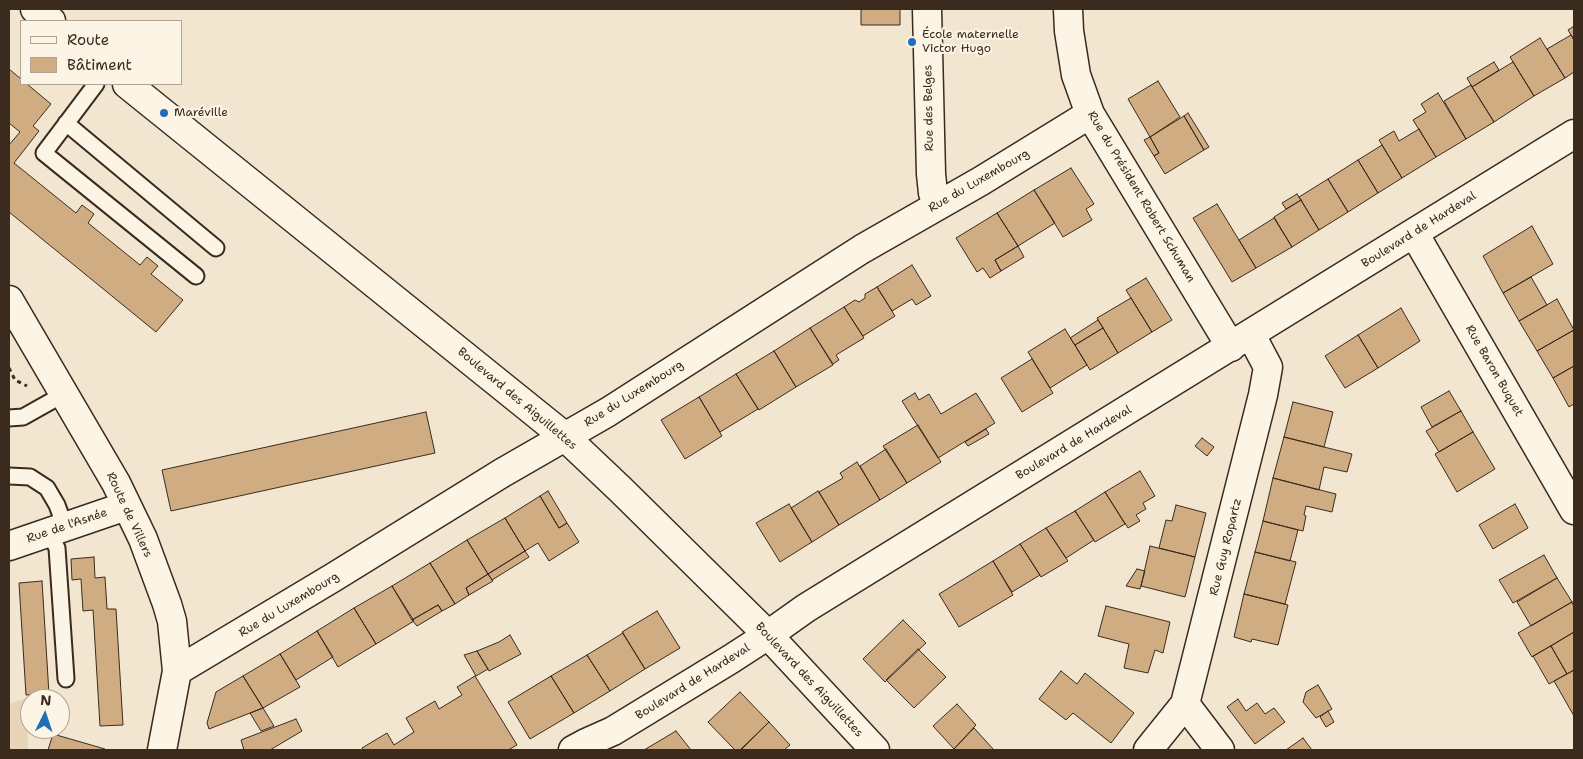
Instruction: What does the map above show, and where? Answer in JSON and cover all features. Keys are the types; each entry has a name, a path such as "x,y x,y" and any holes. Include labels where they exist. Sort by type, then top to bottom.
{"street":[{"path":"35,9 50,20"},
{"name":"Rue des Belges","path":"927,9 931,174 933,193 938,205"},
{"name":"Rue du Président Robert Schuman","path":"1068,9 1069,31 1076,75 1090,114 1241,341"},
{"name":"Boulevard des Aiguillettes","path":"128,85 564,436 768,635 875,750"},
{"name":"Rue du Luxembourg","path":"177,671 564,436 608,412 862,249 981,181 1090,114"},
{"name":"Boulevard de Hardeval","path":"583,748 613,732 768,635 806,608 1574,134"},
{"name":"Rue Baron Buquet","path":"1414,233 1574,510"},
{"name":"Route de Villers","path":"9,300 116,483 142,539 167,604 172,621 177,671 162,750"},
{"name":"Rue Guy Ropartz","path":"1148,750 1185,704 1267,377 1268,367 1241,341"},
{"name":"Rue de l'Asnée","path":"9,546 126,506"},
{"path":"1185,704 1220,750"}],"lane":[{"path":"95,85 44,153 196,276"},
{"path":"66,124 216,248"},
{"path":"9,418 22,417 64,394"},
{"path":"9,476 30,477 47,488 57,505 57,548 66,679"}],"shaded area":[{"path":"20,700 20,739 28,739 28,750 9,750 9,704"}],"building":[{"path":"861,9 900,9 900,25 861,25"},
{"path":"1574,26 1574,40 1568,30"},
{"path":"1571,35 1574,40 1574,72 1565,78 1547,49"},
{"path":"1540,38 1565,78 1534,96 1510,57"},
{"path":"1494,62 1499,70 1472,87 1467,78"},
{"path":"1513,62 1534,96 1494,122 1472,87"},
{"path":"9,69 20,78 20,85 28,85 51,104 33,126 39,131 14,163 76,213 82,205 94,214 88,223 140,265 147,257 158,266 151,274 183,300 156,332 9,212 9,145 20,132 9,123"},
{"path":"1158,81 1180,117 1150,137 1128,99"},
{"path":"1471,85 1494,122 1466,139 1444,101"},
{"path":"1438,93 1466,139 1436,157 1413,120 1426,112 1421,104"},
{"path":"1188,113 1209,147 1204,150 1184,116"},
{"path":"1184,116 1204,150 1165,174 1154,156 1159,153 1150,137"},
{"path":"1419,129 1436,157 1402,178 1379,140 1394,131 1399,141"},
{"path":"1150,137 1159,153 1154,156 1144,140"},
{"path":"1382,145 1402,178 1378,193 1358,160"},
{"path":"1358,160 1378,193 1348,212 1328,179"},
{"path":"1071,168 1094,204 1086,209 1092,220 1063,237 1034,190"},
{"path":"1328,179 1348,212 1319,230 1299,197"},
{"path":"1034,190 1055,223 1018,246 997,213"},
{"path":"1297,194 1301,200 1286,209 1282,203"},
{"path":"1301,200 1319,230 1292,247 1274,217"},
{"path":"1217,204 1256,268 1232,282 1193,218"},
{"path":"997,213 1018,246 995,260 1001,271 990,278 983,268 977,272 956,238"},
{"path":"1274,218 1292,247 1256,268 1239,240"},
{"path":"1532,226 1553,264 1503,293 1483,256"},
{"path":"1018,246 1024,257 1001,271 995,260"},
{"path":"912,265 931,296 916,305 912,299 892,311 877,287"},
{"path":"1531,277 1547,305 1519,321 1503,293"},
{"path":"1146,278 1172,320 1152,332 1126,290"},
{"path":"877,287 895,316 863,336 844,307 855,300 859,302 865,298 865,294"},
{"path":"1131,298 1152,332 1118,353 1097,318"},
{"path":"1557,299 1574,330 1537,351 1519,321"},
{"path":"844,307 864,338 836,355 839,360 833,364 810,328"},
{"path":"1401,308 1420,341 1378,368 1358,335"},
{"path":"1098,320 1103,328 1075,345 1070,338"},
{"path":"810,328 833,365 796,387 774,351"},
{"path":"1103,328 1118,353 1090,370 1075,345"},
{"path":"1065,329 1087,365 1050,388 1028,352"},
{"path":"1574,330 1574,366 1553,378 1537,351"},
{"path":"1358,335 1378,368 1345,388 1325,356"},
{"path":"774,351 796,387 759,410 736,374"},
{"path":"1032,359 1053,393 1022,412 1001,378"},
{"path":"1574,366 1574,404 1569,407 1553,378"},
{"path":"736,374 758,409 720,432 699,397"},
{"path":"1449,391 1461,411 1432,427 1421,407"},
{"path":"915,393 919,400 929,394 941,414 976,393 995,423 938,458 902,401"},
{"path":"699,397 722,436 685,459 661,420"},
{"path":"1293,402 1333,412 1324,447 1284,437"},
{"path":"1461,411 1473,432 1439,452 1426,431"},
{"path":"426,412 435,453 171,511 162,470"},
{"path":"918,425 941,462 907,483 883,446"},
{"path":"986,429 989,434 968,446 965,442"},
{"path":"1473,432 1495,469 1457,492 1435,454"},
{"path":"1284,437 1352,454 1347,472 1324,467 1319,490 1273,478"},
{"path":"1202,438 1214,447 1207,456 1195,446"},
{"path":"886,449 907,483 880,500 860,466"},
{"path":"857,462 880,500 839,525 819,492 843,478 840,473"},
{"path":"1140,471 1155,496 1143,503 1146,509 1136,515 1140,521 1128,528 1105,492"},
{"path":"1273,478 1336,494 1332,512 1306,506 1303,531 1263,521"},
{"path":"548,491 567,523 559,528 540,496"},
{"path":"818,491 839,525 812,542 791,508"},
{"path":"1105,492 1125,524 1095,542 1075,511"},
{"path":"540,496 559,528 567,523 579,542 549,561 538,543 525,551 505,518"},
{"path":"789,504 812,542 780,562 756,523"},
{"path":"1515,504 1528,528 1493,549 1479,525"},
{"path":"1176,505 1206,513 1195,557 1159,548 1166,520 1172,521"},
{"path":"1075,511 1094,540 1066,558 1046,528"},
{"path":"505,518 525,551 488,574 467,540"},
{"path":"1263,521 1298,530 1290,561 1255,552"},
{"path":"1046,528 1068,561 1041,577 1020,544"},
{"path":"467,540 488,574 466,588 469,595 455,604 430,563"},
{"path":"1020,544 1040,575 1012,592 993,561"},
{"path":"1150,546 1195,557 1185,597 1141,586"},
{"path":"525,551 529,557 492,580 488,574"},
{"path":"1255,552 1296,562 1285,604 1244,594"},
{"path":"1544,555 1557,578 1513,603 1499,580"},
{"path":"94,557 95,578 105,577 107,609 116,609 123,725 100,726 93,610 83,611 81,579 72,580 71,559"},
{"path":"993,561 1013,595 959,627 939,594"},
{"path":"430,563 455,604 442,611 438,605 412,620 392,586"},
{"path":"1137,569 1145,571 1140,589 1126,586"},
{"path":"488,574 493,581 469,595 466,588"},
{"path":"1557,578 1572,602 1531,626 1517,602"},
{"path":"42,581 49,689 26,689 19,583"},
{"path":"392,586 414,621 376,644 354,608"},
{"path":"1244,594 1288,605 1278,645 1252,639 1251,642 1234,637"},
{"path":"1572,602 1574,607 1574,632 1532,657 1518,633"},
{"path":"438,605 442,611 417,626 412,620"},
{"path":"1106,606 1170,622 1163,653 1155,650 1148,673 1124,668 1129,644 1098,636"},
{"path":"354,608 376,644 338,667 317,631"},
{"path":"657,611 680,648 645,669 622,632"},
{"path":"903,620 926,643 885,682 863,659"},
{"path":"317,631 333,657 296,680 280,654"},
{"path":"1574,632 1574,670 1567,674 1551,646"},
{"path":"623,633 645,669 610,691 587,655"},
{"path":"510,635 521,654 489,671 477,651"},
{"path":"1551,646 1567,674 1549,684 1533,656"},
{"path":"918,649 946,677 914,708 886,680"},
{"path":"477,651 488,669 476,676 464,655"},
{"path":"280,654 300,687 263,708 243,676"},
{"path":"587,655 610,691 574,713 551,676"},
{"path":"1574,670 1574,716 1554,681"},
{"path":"1061,671 1077,684 1085,673 1134,713 1111,743 1073,713 1066,720 1039,699"},
{"path":"243,676 263,708 209,729 207,723 216,692"},
{"path":"475,676 517,745 508,750 363,750 362,748 387,733 394,745 414,732 406,718 435,701 439,709 462,695 457,687"},
{"path":"551,676 574,713 530,739 508,702"},
{"path":"1318,685 1332,709 1316,718 1303,702 1306,692"},
{"path":"740,692 769,722 740,750 735,750 708,722"},
{"path":"1238,699 1246,711 1257,703 1265,714 1274,708 1285,722 1255,744 1227,707"},
{"path":"957,704 976,725 954,749 933,726"},
{"path":"263,708 274,726 261,731 250,713"},
{"path":"1328,711 1334,722 1326,727 1320,717"},
{"path":"296,719 302,731 270,750 244,750 241,740"},
{"path":"769,722 790,745 784,750 741,750"},
{"path":"974,728 994,750 954,749"},
{"path":"676,731 691,750 644,750"},
{"path":"1303,738 1312,750 1286,750"},
{"path":"51,739 70,739 105,749 105,750 48,750"}],"place":[{"name":"École maternelle Victor Hugo","path":"912,42"},
{"name":"Maréville","path":"164,113"}]}
